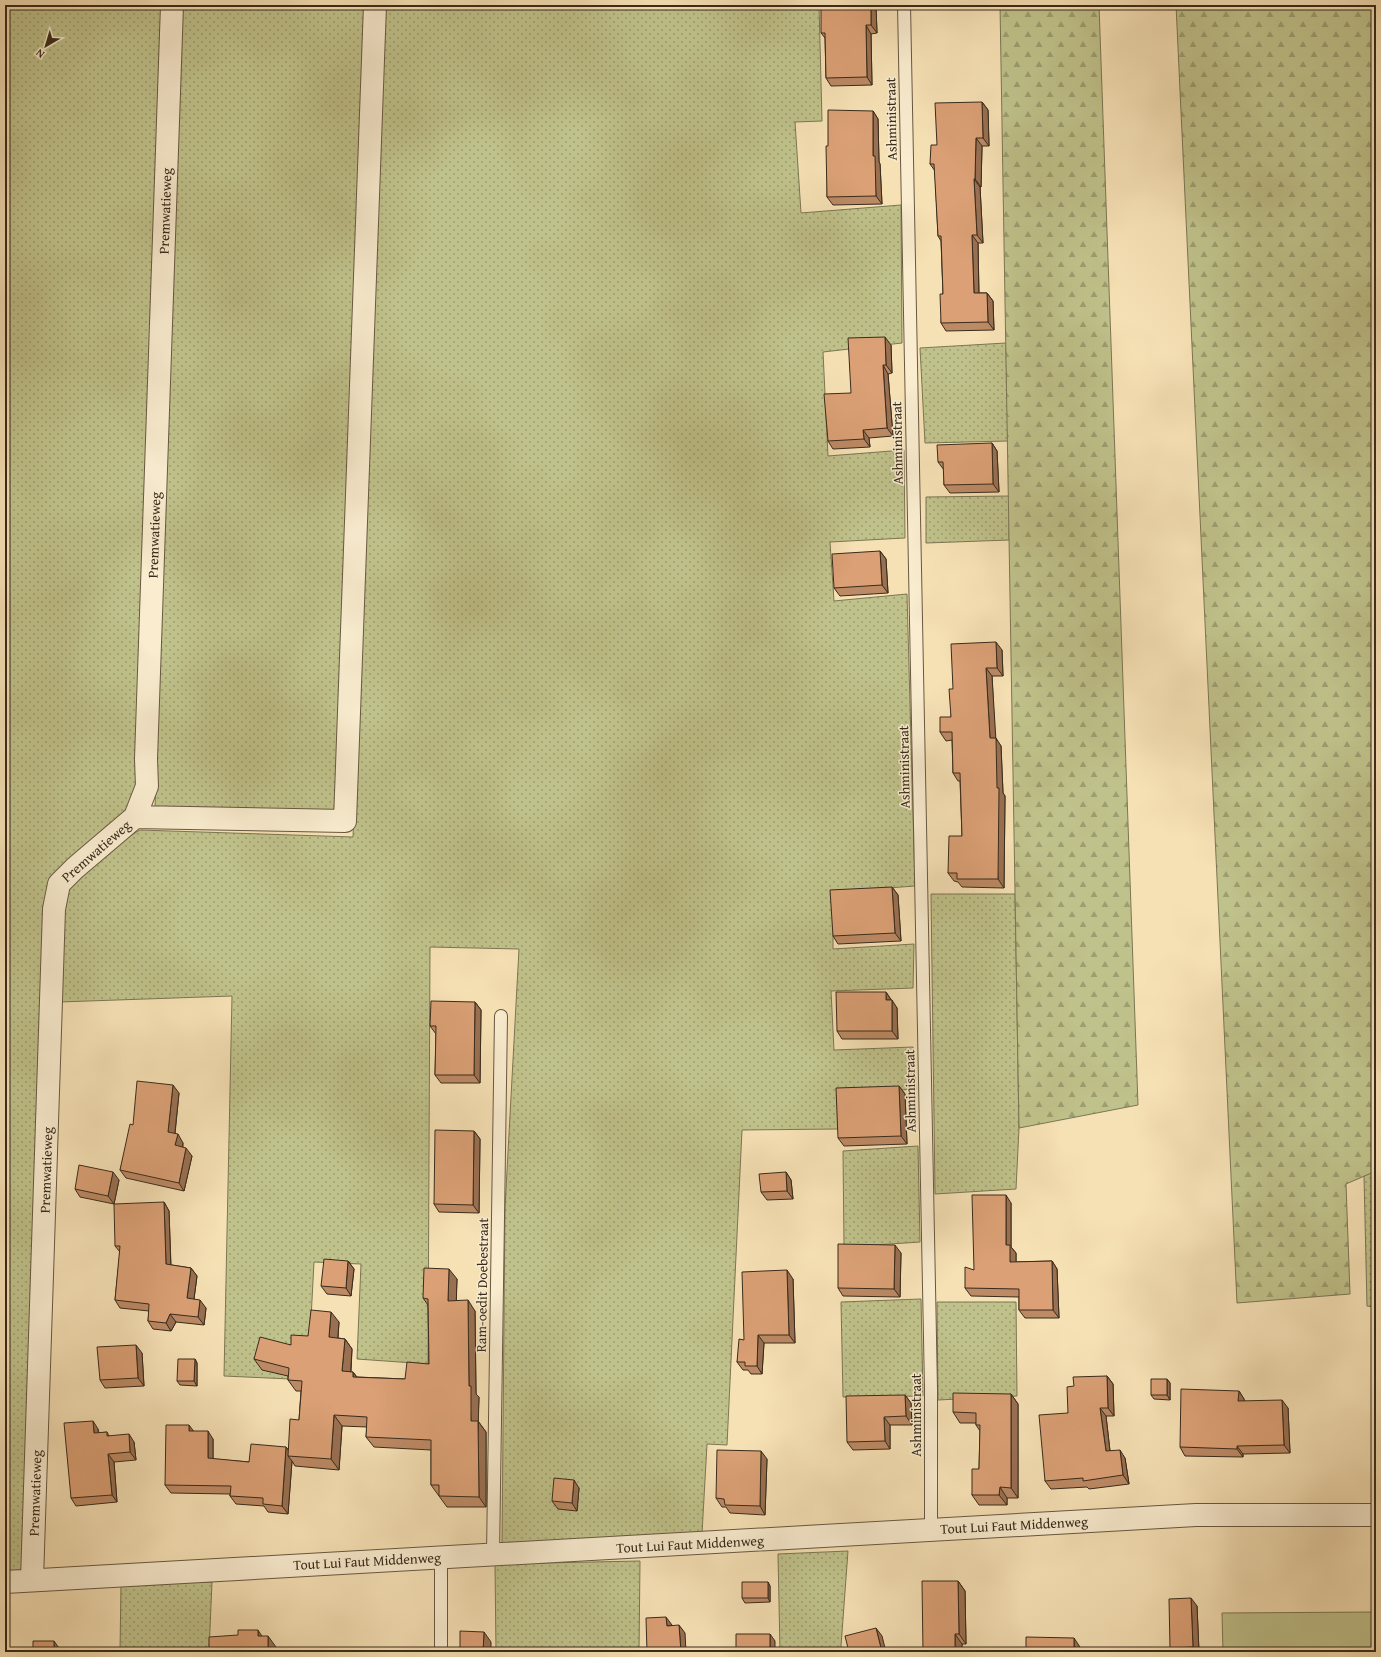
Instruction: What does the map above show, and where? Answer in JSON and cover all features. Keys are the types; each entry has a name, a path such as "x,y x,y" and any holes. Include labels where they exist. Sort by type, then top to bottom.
{"street":[{"name":"Premwatieweg","path":"32,1580 54,909 59,884 75,868 135,818 147,786 146,759 172,5"},
{"path":"135,818 345,821 375,5"},
{"name":"Tout Lui Faut Middenweg","path":"5,1582 441,1556 722,1542 1196,1515 1376,1515"}],"lane":[{"name":"Ashministraat","path":"904,5 931,1389 931,1529"},
{"name":"Ram-oedit Doebestraat","path":"493,1554 501,1016"},
{"path":"441,1556 442,1652"}],"green space":[{"path":"5,5 161,5 140,787 130,805 50,885 26,1572 5,1573"},
{"path":"181,5 366,5 335,813 155,809"},
{"path":"383,5 819,5 822,121 795,122 801,213 901,205 902,343 823,352 828,456 904,450 905,538 830,542 834,601 907,594 915,886 833,892 833,949 914,944 913,988 831,991 834,1050 913,1047 916,1089 837,1094 838,1129 742,1130 727,1445 707,1444 702,1534 502,1545 505,1208 519,949 430,947 428,1364 357,1359 361,1264 314,1262 310,1338 290,1379 224,1376 232,996 59,1002 64,905 69,885 106,850 140,830 353,837"},
{"path":"1000,5 1099,5 1138,1105 1019,1128"},
{"path":"1176,5 1376,5 1376,1171 1346,1184 1350,1294 1237,1303"},
{"path":"1006,343 1008,441 925,443 920,348"},
{"path":"1009,496 1009,540 926,543 926,497"},
{"path":"931,894 1015,894 1019,1128 1016,1189 935,1194"},
{"path":"918,1146 920,1242 844,1247 843,1151"},
{"path":"1376,1171 1376,1307 1367,1306 1364,1176"},
{"path":"921,1299 923,1396 843,1397 841,1302"},
{"path":"937,1302 1016,1302 1017,1396 938,1400"},
{"path":"848,1551 841,1646 843,1652 780,1652 778,1554"},
{"path":"640,1561 639,1652 496,1652 495,1564"},
{"path":"212,1582 209,1652 120,1652 121,1583"},
{"path":"1376,1612 1376,1652 1223,1652 1222,1613"}],"building":[{"path":"821,5 871,5 871,25 866,25 867,77 826,78 825,33 821,33"},
{"path":"982,102 983,138 976,138 974,179 977,235 972,235 974,293 987,293 988,322 941,323 940,294 943,294 941,236 938,236 934,164 930,164 931,145 937,145 935,103"},
{"path":"828,110 873,111 873,156 875,156 876,196 827,197 826,146 828,146"},
{"path":"885,337 886,365 883,365 887,428 863,430 864,439 828,441 824,394 851,393 848,338"},
{"path":"992,443 993,484 944,485 943,462 938,462 937,445"},
{"path":"880,551 882,585 834,588 832,554"},
{"path":"996,642 997,668 986,668 990,738 996,738 997,788 999,788 998,879 957,879 957,873 948,873 949,836 962,836 960,773 953,773 952,732 940,732 940,717 951,717 949,689 953,689 951,644"},
{"path":"892,887 895,933 833,936 830,890"},
{"path":"836,992 886,992 886,1000 892,1000 892,1031 837,1031"},
{"path":"431,1001 475,1002 474,1075 435,1075 436,1026 430,1026"},
{"path":"137,1081 173,1085 168,1132 178,1134 175,1145 186,1148 179,1183 120,1170 130,1124 133,1125"},
{"path":"899,1086 901,1136 838,1138 836,1088"},
{"path":"435,1130 474,1131 473,1205 434,1204"},
{"path":"79,1165 113,1172 108,1196 75,1189"},
{"path":"786,1172 787,1191 761,1192 759,1174"},
{"path":"972,1195 1006,1195 1006,1245 1010,1245 1010,1262 1052,1261 1053,1310 1019,1310 1019,1289 965,1288 965,1267 974,1270"},
{"path":"164,1202 166,1264 191,1268 187,1298 200,1300 198,1317 170,1314 166,1323 148,1321 149,1304 115,1300 120,1246 115,1246 114,1204"},
{"path":"838,1244 895,1245 894,1289 838,1288"},
{"path":"324,1259 348,1261 346,1288 321,1286"},
{"path":"424,1268 449,1269 448,1301 468,1300 469,1386 471,1386 471,1421 478,1421 479,1497 439,1496 439,1485 431,1485 431,1440 366,1437 367,1417 334,1415 331,1459 288,1456 290,1419 299,1420 302,1381 288,1380 289,1368 254,1359 260,1337 291,1345 291,1335 308,1336 311,1310 331,1312 329,1337 345,1339 342,1371 353,1372 353,1377 405,1379 407,1362 429,1364 428,1299 423,1298"},
{"path":"787,1270 789,1335 758,1335 757,1366 745,1366 745,1362 737,1362 739,1339 744,1340 742,1272"},
{"path":"136,1345 138,1378 100,1380 97,1347"},
{"path":"178,1359 195,1359 194,1381 177,1381"},
{"path":"1107,1376 1108,1408 1100,1408 1106,1451 1120,1450 1123,1475 1083,1481 1083,1478 1045,1481 1039,1415 1068,1413 1067,1387 1074,1386 1073,1377"},
{"path":"1151,1379 1167,1379 1167,1395 1151,1395"},
{"path":"1181,1389 1239,1391 1238,1401 1282,1400 1284,1445 1237,1446 1237,1449 1180,1447"},
{"path":"953,1393 1011,1394 1011,1488 1000,1487 999,1495 972,1495 972,1469 979,1469 980,1425 976,1425 976,1413 953,1412"},
{"path":"905,1395 906,1416 884,1417 885,1441 847,1442 846,1396"},
{"path":"93,1421 94,1433 107,1432 107,1436 129,1434 130,1452 108,1454 112,1495 71,1498 64,1423"},
{"path":"166,1425 189,1425 189,1431 208,1431 208,1458 249,1462 251,1444 286,1447 282,1506 263,1504 263,1498 230,1496 231,1486 165,1485"},
{"path":"717,1450 761,1451 760,1506 725,1505 724,1499 716,1498"},
{"path":"554,1478 574,1480 572,1503 552,1501"},
{"path":"922,1581 958,1581 959,1634 955,1634 955,1652 923,1652"},
{"path":"742,1582 768,1582 768,1598 742,1598"},
{"path":"1191,1598 1193,1647 1170,1648 1169,1599"},
{"path":"666,1617 667,1626 679,1625 681,1652 647,1652 646,1618"},
{"path":"876,1628 882,1652 849,1652 845,1636"},
{"path":"238,1630 258,1630 258,1636 268,1636 268,1652 209,1652 209,1637 238,1635"},
{"path":"460,1631 484,1632 483,1652 445,1652 460,1651"},
{"path":"736,1634 770,1634 770,1652 736,1652"},
{"path":"1026,1637 1074,1638 1074,1652 1026,1652"},
{"path":"33,1641 54,1641 54,1650 66,1650 66,1652 26,1652 33,1651"},
{"path":"408,1649 408,1652 368,1652 368,1650"}]}
